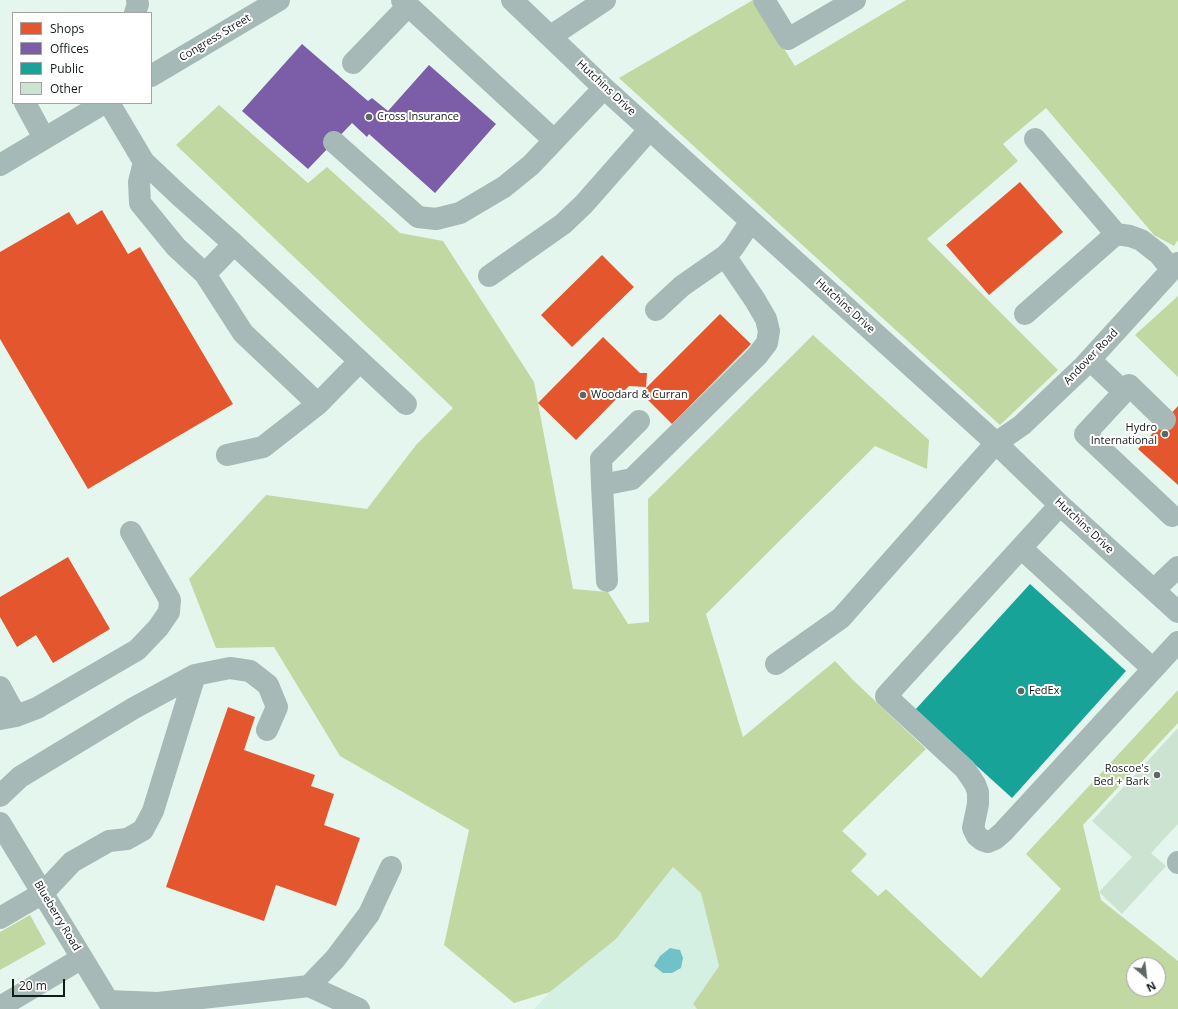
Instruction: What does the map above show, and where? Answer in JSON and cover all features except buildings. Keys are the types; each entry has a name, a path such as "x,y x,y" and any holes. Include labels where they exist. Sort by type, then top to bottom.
{"main road":[{"name":"Congress Street","path":"152,75 279,0"},
{"path":"0,165 102,104"}],"street":[{"path":"134,12 138,4 136,0"},
{"name":"Hutchins Drive","path":"512,0 604,88 996,443 1060,505 1178,612"},
{"path":"551,36 605,0"},
{"path":"764,0 788,39 856,0"},
{"path":"353,64 405,3 554,140"},
{"path":"334,142 418,217 436,219 460,213 504,187 531,165 604,88"},
{"path":"26,104 44,138"},
{"path":"110,104 144,162 406,404"},
{"path":"489,276 563,224 584,204 650,129"},
{"path":"1035,139 1116,234 1130,236 1141,240 1175,266"},
{"path":"144,162 139,182 140,203 176,247 205,274 243,333 318,404"},
{"path":"656,310 682,286 725,256 733,248 751,221"},
{"path":"1024,314 1116,234"},
{"path":"205,274 234,244"},
{"path":"602,485 632,479 757,356 767,343 769,331 766,319 725,256"},
{"name":"Andover Road","path":"776,664 841,618 996,443 1022,425 1090,360 1175,266"},
{"path":"1090,360 1124,392"},
{"path":"227,455 263,447 318,404 359,362"},
{"path":"1165,420 1129,385 1085,434 1172,516"},
{"path":"607,581 600,459 639,421"},
{"path":"1060,505 886,696 965,769 975,784 978,792 978,804 973,828 977,836 988,842 1004,832 1178,642"},
{"path":"0,687 8,717 37,708 137,650 158,628 170,612 170,600 132,532"},
{"path":"1021,548 1153,669"},
{"path":"1154,590 1178,567"},
{"path":"0,796 20,776 134,708 195,675 230,668 250,670 268,685 277,707 267,730"},
{"path":"0,918 43,893 72,862 109,841 127,840 143,830 153,811 195,675"},
{"name":"Blueberry Road","path":"0,823 111,1005"},
{"path":"309,986 335,959 369,914 391,867"},
{"path":"0,1007 82,958"},
{"path":"111,1005 158,1003 309,986 357,1009"}],"shaded area":[{"path":"673,867 701,893 719,966 693,1004 697,1009 534,1009 550,992 616,939"}],"green space":[{"path":"753,0 795,66 906,0 1178,0 1178,240 1174,246 1154,235 1046,108 1003,144 1018,161 927,239 1058,370 1000,425 619,78"},
{"path":"219,105 308,183 327,167 400,233 443,241 534,382 573,589 608,592 628,624 649,622 648,499 813,335 929,440 927,469 875,446 706,614 743,737 835,661 926,749 842,831 867,854 851,871 878,896 886,889 981,978 1061,889 1026,854 1178,690 1178,723 1083,825 1101,900 1178,961 1178,1009 697,1009 693,1004 719,966 701,893 673,867 616,939 550,992 514,1003 444,945 469,830 340,756 274,647 216,648 189,579 266,495 367,509 416,445 453,408 176,145"},
{"path":"1178,296 1178,377 1135,335"},
{"path":"30,915 46,944 0,970 0,932"}],"water":[{"path":"670,948 680,950 683,958 681,968 672,973 663,973 654,966 660,956"}],"place":[{"name":"Cross Insurance","path":"369,117"},
{"name":"Woodard & Curran","path":"583,395"},
{"name":"Hydro International","path":"1165,434"},
{"name":"FedEx","path":"1021,691"},
{"name":"Roscoe's Bed + Bark","path":"1157,775"}]}
